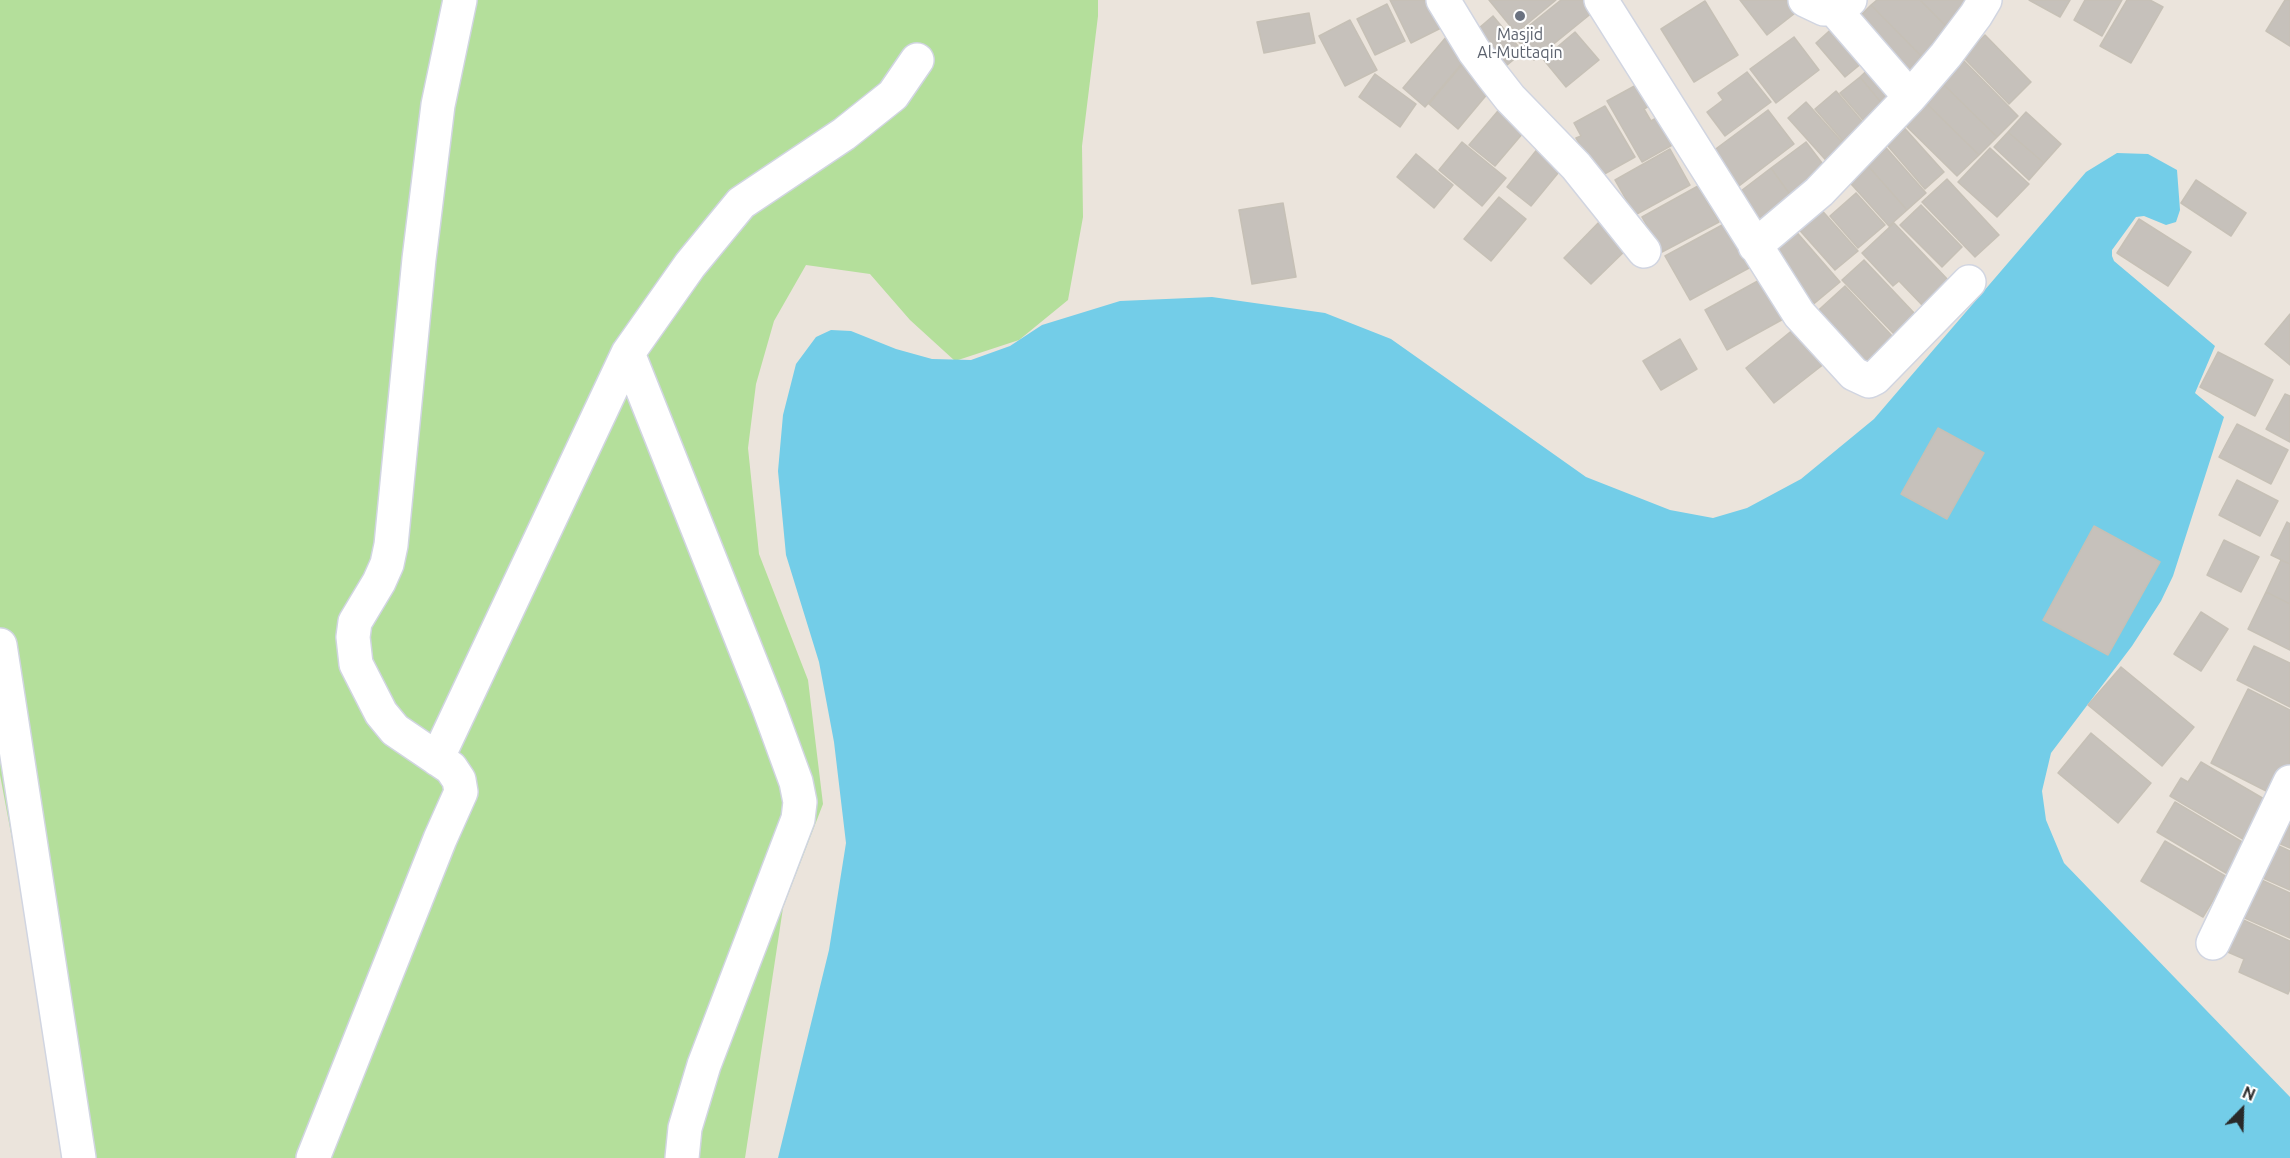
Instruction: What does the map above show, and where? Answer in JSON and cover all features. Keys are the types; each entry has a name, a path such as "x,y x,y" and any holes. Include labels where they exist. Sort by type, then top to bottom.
{"street":[{"path":"313,1158 431,861 461,792 459,780 451,768 395,730 381,712 356,664 353,637 354,622 379,582 387,564 391,545 419,259 438,105 460,0"},
{"path":"1443,0 1474,51 1510,98 1576,166 1644,251"},
{"path":"1601,0 1799,314 1854,374 1869,381 1882,372 1969,282"},
{"path":"1755,246 1818,192 1910,97 1946,55 1985,0"},
{"path":"1830,3 1910,97"},
{"path":"437,759 628,352 690,265 741,203 844,134 893,95 917,60"},
{"path":"628,352 769,708 796,782 800,802 798,819 704,1065 685,1128 682,1158"},
{"path":"0,645 6,729 79,1158"},
{"path":"2213,943 2290,782"}],"green space":[{"path":"0,0 1098,0 1082,146 1083,217 1068,300 1019,340 955,361 910,320 870,274 806,265 774,321 756,384 748,448 759,554 808,680 823,804 783,908 745,1158 72,1158 0,775"}],"water":[{"path":"2117,153 2148,154 2177,170 2180,210 2176,222 2166,225 2144,216 2136,217 2112,250 2112,256 2114,261 2215,346 2195,393 2224,417 2173,576 2161,601 2132,646 2051,753 2042,791 2046,820 2064,863 2290,1097 2290,1158 778,1158 829,950 846,843 834,742 819,662 786,555 778,471 783,415 796,364 816,337 831,330 851,331 896,349 932,359 971,360 1010,346 1042,325 1120,301 1212,297 1325,313 1391,339 1586,477 1670,510 1713,518 1747,508 1801,479 1874,419 2086,172"}],"building":[{"path":"1390,0 1432,0 1445,26 1411,43"},
{"name":"Masjid Al-Muttaqin","path":"1489,0 1556,0 1516,33"},
{"path":"1561,0 1583,0 1593,12 1534,60 1515,37"},
{"path":"1740,0 1791,0 1799,10 1767,35"},
{"path":"1877,0 1920,0 1953,33 1925,60 1871,5"},
{"path":"1920,0 1965,0 1976,11 1953,33"},
{"path":"2029,0 2070,0 2060,17"},
{"path":"2085,0 2122,0 2102,36 2074,20"},
{"path":"2127,0 2150,0 2163,7 2131,63 2100,46"},
{"path":"2285,0 2290,0 2290,46 2266,31"},
{"path":"1705,1 1738,55 1694,82 1661,29"},
{"path":"1387,4 1405,41 1375,55 1357,19"},
{"path":"1871,5 1925,60 1903,81 1850,26"},
{"path":"1309,13 1315,43 1264,53 1257,22"},
{"path":"1493,16 1523,52 1501,70 1472,34"},
{"path":"1350,20 1377,70 1345,86 1319,36"},
{"path":"1838,23 1868,58 1845,77 1816,43"},
{"path":"1575,32 1599,60 1566,87 1543,59"},
{"path":"1985,35 2031,82 2009,104 1963,57"},
{"path":"1447,36 1469,55 1425,107 1403,88"},
{"path":"1794,37 1819,70 1776,103 1750,69"},
{"path":"1962,59 2018,116 1997,137 1940,81"},
{"path":"1465,61 1494,86 1458,129 1429,104"},
{"path":"1875,63 1900,93 1884,106 1860,77"},
{"path":"1747,72 1771,102 1725,136 1707,112 1723,100 1718,93"},
{"path":"1375,74 1416,104 1400,127 1359,97"},
{"path":"1860,77 1884,106 1865,122 1840,93"},
{"path":"1940,81 1997,137 1979,155 1922,99"},
{"path":"1640,83 1652,104 1644,109 1651,121 1658,117 1674,144 1642,162 1607,101"},
{"path":"1836,91 1872,133 1851,150 1815,109"},
{"path":"1922,99 1979,155 1957,176 1900,120"},
{"path":"1806,102 1850,151 1832,167 1788,118"},
{"path":"1503,105 1529,126 1495,166 1469,145"},
{"path":"1605,106 1635,157 1599,177 1576,138 1581,136 1574,123"},
{"path":"1768,110 1794,144 1739,186 1713,151"},
{"path":"2026,112 2061,144 2044,163 2008,132"},
{"path":"1899,122 1944,172 1925,189 1881,138"},
{"path":"2008,132 2044,163 2029,180 1994,147"},
{"path":"1462,142 1506,178 1482,206 1439,170"},
{"path":"1806,142 1832,176 1796,203 1771,168"},
{"path":"1881,142 1926,193 1907,210 1862,159"},
{"path":"1539,147 1563,167 1531,206 1507,187"},
{"path":"1990,148 2029,184 1997,217 1958,182"},
{"path":"1670,149 1690,185 1635,215 1615,180"},
{"path":"1416,154 1453,185 1434,208 1397,177"},
{"path":"1862,159 1907,210 1889,226 1843,175"},
{"path":"1771,168 1796,203 1759,231 1733,197"},
{"path":"1947,179 1999,235 1975,257 1922,202"},
{"path":"2196,180 2246,213 2231,236 2181,203"},
{"path":"1698,186 1719,222 1662,252 1642,217"},
{"path":"1856,193 1885,225 1858,248 1830,216"},
{"path":"1499,197 1526,219 1491,261 1464,239"},
{"path":"1283,203 1296,277 1252,284 1239,210"},
{"path":"1921,205 1962,247 1942,267 1900,225"},
{"path":"1818,206 1858,251 1835,270 1795,225"},
{"path":"1605,216 1633,243 1591,284 1564,258"},
{"path":"2139,219 2191,252 2168,286 2117,253"},
{"path":"1894,223 1950,282 1924,307 1899,281 1893,286 1862,253"},
{"path":"1724,224 1749,268 1690,300 1665,256"},
{"path":"1793,228 1840,282 1810,307 1764,253"},
{"path":"1864,260 1916,315 1895,335 1842,280"},
{"path":"1765,277 1787,317 1727,350 1705,310"},
{"path":"1845,286 1894,338 1860,370 1811,317"},
{"path":"2290,314 2290,365 2265,344"},
{"path":"1800,324 1829,360 1774,403 1746,368"},
{"path":"1680,339 1697,369 1661,390 1643,361"},
{"path":"2218,352 2273,380 2255,416 2200,387"},
{"path":"2285,394 2290,396 2290,442 2266,429"},
{"path":"2237,424 2288,450 2271,484 2219,457"},
{"path":"1938,428 1984,453 1947,519 1901,494"},
{"path":"2237,480 2278,501 2260,536 2219,515"},
{"path":"2287,522 2290,524 2290,564 2271,555"},
{"path":"2094,526 2160,562 2108,655 2043,620"},
{"path":"2224,540 2259,557 2241,592 2207,575"},
{"path":"2281,560 2290,564 2290,604 2266,592"},
{"path":"2266,592 2290,604 2290,650 2248,629"},
{"path":"2201,612 2228,629 2201,671 2174,654"},
{"path":"2254,646 2290,663 2290,707 2237,680"},
{"path":"2121,667 2194,727 2162,766 2088,705"},
{"path":"2248,689 2290,710 2290,773 2278,797 2211,763"},
{"path":"2091,733 2151,783 2118,823 2058,773"},
{"path":"2201,762 2276,806 2253,845 2170,796 2181,778 2188,782"},
{"path":"2175,802 2254,849 2236,879 2157,832"},
{"path":"2290,812 2290,848 2269,839"},
{"path":"2165,841 2227,877 2203,917 2141,881"},
{"path":"2268,841 2290,851 2290,890 2254,874"},
{"path":"2255,877 2290,893 2290,938 2238,915"},
{"path":"2230,914 2290,941 2290,989 2288,994 2239,972 2244,959 2216,947"}],"place":[{"name":"Masjid Al-Muttaqin","path":"1520,16"}]}
